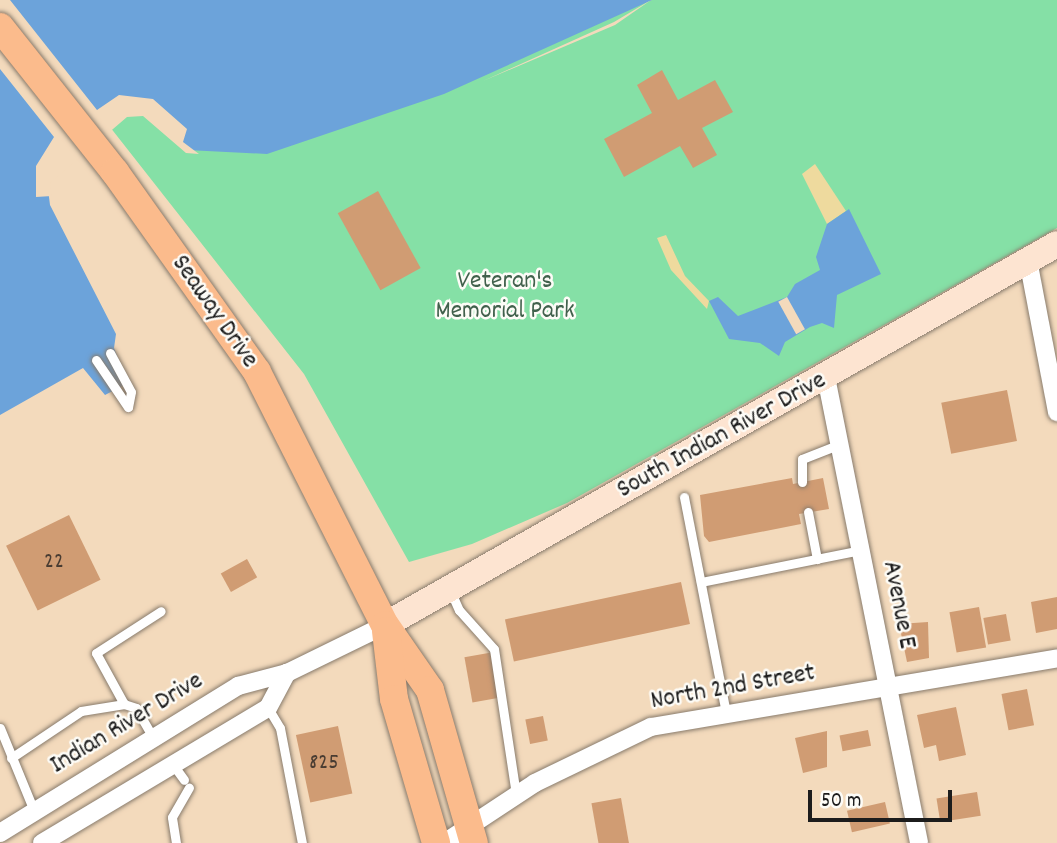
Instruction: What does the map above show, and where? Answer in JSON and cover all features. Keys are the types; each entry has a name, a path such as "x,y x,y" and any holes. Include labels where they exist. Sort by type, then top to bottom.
{"main road":[{"name":"Seaway Drive","path":"0,27 115,173 257,372 385,625 430,690 472,833"},
{"name":"Seaway Drive","path":"385,625 394,699 436,843"}],"street":[{"name":"South Indian River Drive","path":"385,625 827,377 1057,244"},
{"path":"1028,260 1057,412"},
{"name":"Avenue E","path":"827,377 919,843"},
{"name":"Indian River Drive","path":"0,833 250,680 287,673 385,625"},
{"name":"North 2nd Street","path":"444,843 472,833 516,794 615,740 726,713 889,690 1057,658"},
{"path":"45,842 182,777 268,708 287,673"}],"lane":[{"path":"96,360 128,407 131,392 110,353"},
{"path":"802,482 802,459 840,444"},
{"path":"684,497 726,713"},
{"path":"808,512 817,559"},
{"path":"701,582 861,550"},
{"path":"450,588 459,610 494,649 516,794"},
{"path":"124,704 96,653 161,611"},
{"path":"11,758 80,711 124,704 136,708 154,739"},
{"path":"268,708 280,728 302,843"},
{"path":"0,728 34,811"},
{"path":"176,843 172,817 182,777"}],"green space":[{"name":"Veteran's Memorial Park","path":"652,0 1057,0 1057,228 567,503 472,544 409,562 304,374 110,127 125,114"}],"sand":[{"path":"815,164 846,211 827,224 802,174"},
{"path":"666,235 685,276 709,301 707,309 671,270 657,238"}],"water":[{"path":"0,0 652,0 444,94 267,154 187,150 144,113 125,114 47,181 50,205 116,334 114,348 128,383 105,395 83,368 0,415"},
{"path":"849,209 881,274 837,295 834,328 822,323 810,327 785,342 779,356 760,343 729,339 709,301 718,297 738,316 787,297 795,284 820,270 816,257 827,224"}],"pier":[{"path":"0,0 10,0 97,110 119,95 153,99 187,129 183,142 199,154 186,153 143,116 127,117 50,183 52,196 36,197 36,166 54,137 0,69"},
{"path":"651,0 615,25 483,81 614,22"},
{"path":"787,297 805,329 796,334 778,302"}],"building":[{"path":"662,70 678,100 715,80 733,112 702,128 717,155 693,168 680,146 624,177 604,139 652,113 637,85"},
{"path":"378,191 421,268 380,290 338,213"},
{"path":"1007,390 1017,441 951,454 941,403"},
{"path":"792,478 793,484 823,478 829,509 799,514 801,524 709,542 704,536 700,495"},
{"path":"69,515 101,580 38,610 6,546"},
{"path":"247,559 257,577 231,592 221,574"},
{"path":"681,582 690,624 514,661 505,619"},
{"path":"1057,597 1057,629 1036,633 1031,602"},
{"path":"979,607 986,647 957,653 949,612"},
{"path":"1006,614 1011,641 988,645 983,618"},
{"path":"928,622 929,658 907,662 899,624"},
{"path":"494,652 502,697 472,703 464,657"},
{"path":"1027,689 1034,725 1009,730 1001,694"},
{"path":"956,707 966,755 939,761 936,745 924,748 917,715"},
{"path":"543,716 548,741 530,744 525,719"},
{"path":"338,726 352,793 310,802 296,735"},
{"path":"868,730 871,746 843,751 840,736"},
{"path":"827,731 827,767 803,773 795,738"},
{"path":"977,792 981,816 940,822 937,798"},
{"path":"621,798 629,843 598,843 591,803"},
{"path":"885,802 890,823 852,832 847,811"}]}
